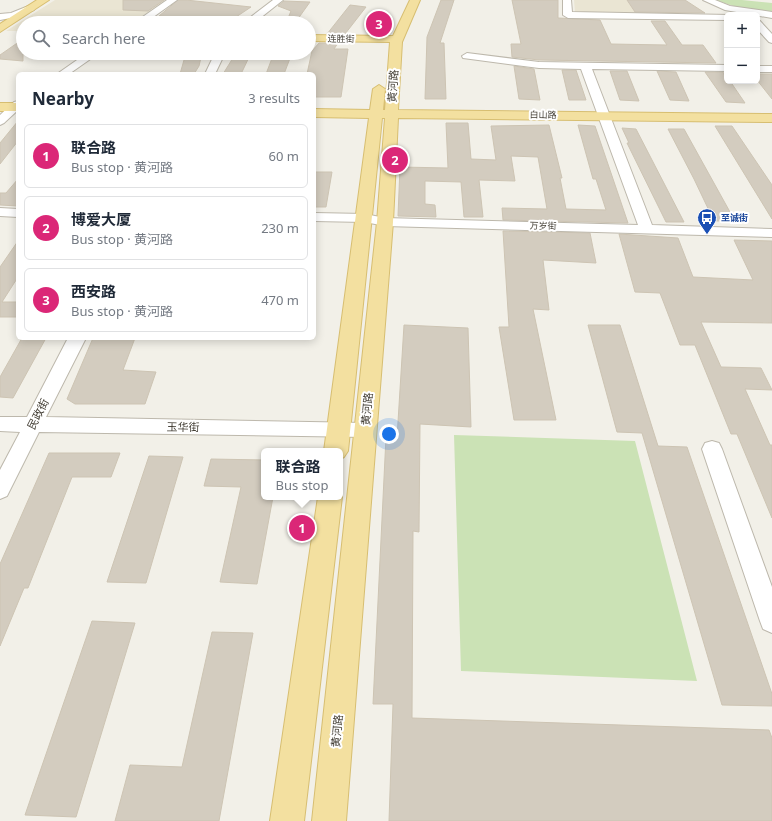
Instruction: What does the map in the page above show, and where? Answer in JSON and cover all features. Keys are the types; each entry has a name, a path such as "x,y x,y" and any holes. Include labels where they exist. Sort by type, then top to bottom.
{"main road":[{"path":"19,16 44,0"},
{"path":"383,45 403,0"},
{"name":"黄河路","path":"336,448 375,220 391,113 397,39 415,0"},
{"path":"0,29 16,18"},
{"path":"0,34 12,33"},
{"name":"连胜街","path":"316,39 383,45 397,39"},
{"name":"黄河路","path":"328,821 366,430 375,220 376,113 380,80"},
{"path":"0,107 16,106"},
{"name":"白山路","path":"316,113 772,118"},
{"path":"287,821 330,500"}],"street":[{"path":"149,16 173,0"},
{"path":"257,16 279,0"},
{"path":"567,0 568,15 724,17"},
{"path":"707,0 741,12"},
{"path":"0,17 14,15 31,8"},
{"path":"760,14 772,15"},
{"path":"760,26 772,40"},
{"path":"467,56 538,65 586,67 724,68"},
{"path":"65,72 83,60"},
{"path":"211,72 217,60"},
{"path":"586,67 646,228"},
{"path":"760,69 772,69"},
{"path":"0,121 16,107"},
{"path":"0,212 16,212"},
{"name":"万岁街","path":"316,217 772,233"},
{"name":"民政街","path":"0,490 75,340"},
{"name":"玉华街","path":"0,424 366,430"},
{"path":"712,449 772,622"}],"shaded area":[{"path":"55,0 168,0 142,16 30,16"},
{"path":"574,0 642,0 652,14 575,13"},
{"path":"16,25 16,31 6,31"}],"green space":[{"path":"715,0 742,0 772,3 772,12 740,8"},
{"path":"454,435 635,441 697,681 461,671"}],"building":[{"path":"123,0 164,0 148,11 123,10"},
{"path":"178,0 251,7 238,16 159,16"},
{"path":"441,0 454,0 440,43 444,43 446,99 425,99 427,37"},
{"path":"512,0 558,0 558,18 600,20 611,44 667,45 651,21 665,21 682,45 703,45 716,63 539,60 512,57 511,44 521,44"},
{"path":"627,0 685,0 705,13 635,12"},
{"path":"284,1 310,2 300,16 289,16 291,11 278,6"},
{"path":"350,5 366,7 345,34 327,34"},
{"path":"319,43 338,43 334,49 348,49 341,97 316,97 316,72 307,72 310,60 316,60 316,46"},
{"path":"16,44 16,60 23,61 0,59 0,55"},
{"path":"184,60 200,60 195,72 181,72"},
{"path":"232,60 248,60 242,72 224,72"},
{"path":"271,60 289,60 285,72 267,72"},
{"path":"514,66 534,69 540,100 519,99"},
{"path":"562,70 576,70 586,100 569,100"},
{"path":"610,71 627,71 639,101 620,100"},
{"path":"657,71 676,72 689,101 670,100"},
{"path":"705,72 723,72 724,84 732,84 745,103 726,102"},
{"path":"760,74 772,74 772,99 760,84"},
{"path":"16,123 16,144 0,164 0,143"},
{"path":"446,123 468,123 471,159 496,160 491,126 549,125 562,178 560,178 566,209 606,210 596,179 593,179 578,125 595,126 628,223 503,220 502,208 547,209 538,157 511,156 515,181 479,180 483,217 464,217 461,182 425,181 425,204 435,205 436,217 398,216 400,167 448,168"},
{"path":"715,126 732,126 772,185 772,219"},
{"path":"622,128 636,129 684,222 666,222 627,143 629,143"},
{"path":"668,129 684,129 735,221 714,221"},
{"path":"316,172 332,172 326,207 316,207"},
{"path":"16,181 16,206 0,205 0,193 6,193"},
{"path":"503,231 590,233 596,263 543,260 549,310 533,309 556,420 514,420 499,327 509,327"},
{"path":"619,234 678,238 693,277 753,280 734,240 772,241 772,323 701,322 721,367 761,368 772,390 745,389 770,445 772,445 772,518 737,434 731,434 695,345 680,345 660,293 635,292"},
{"path":"16,244 16,280 2,302 16,302 16,317 0,317 0,267"},
{"path":"404,325 468,328 471,427 420,424 419,532 413,531 412,718 769,730 772,738 772,821 389,821 393,704 373,704 386,437 397,438"},
{"path":"588,325 620,325 658,446 687,447 772,694 772,706 722,705 642,433 617,432"},
{"path":"21,340 45,340 13,398 0,397 0,377"},
{"path":"92,340 134,340 123,370 156,372 145,404 75,404 67,399"},
{"path":"49,453 120,453 111,477 72,477 28,588 24,588 0,646 0,564"},
{"path":"149,456 183,457 146,583 107,582"},
{"path":"211,459 261,460 261,500 272,500 257,584 220,582 241,487 204,486"},
{"path":"92,621 135,623 76,817 25,815"},
{"path":"212,632 253,633 219,821 115,821 130,765 182,767"}],"place":[{"name":"西安路","path":"379,24"},
{"name":"博爱大厦","path":"395,160"},
{"name":"至诚街","path":"707,235"},
{"name":"联合路","path":"302,528"}]}
